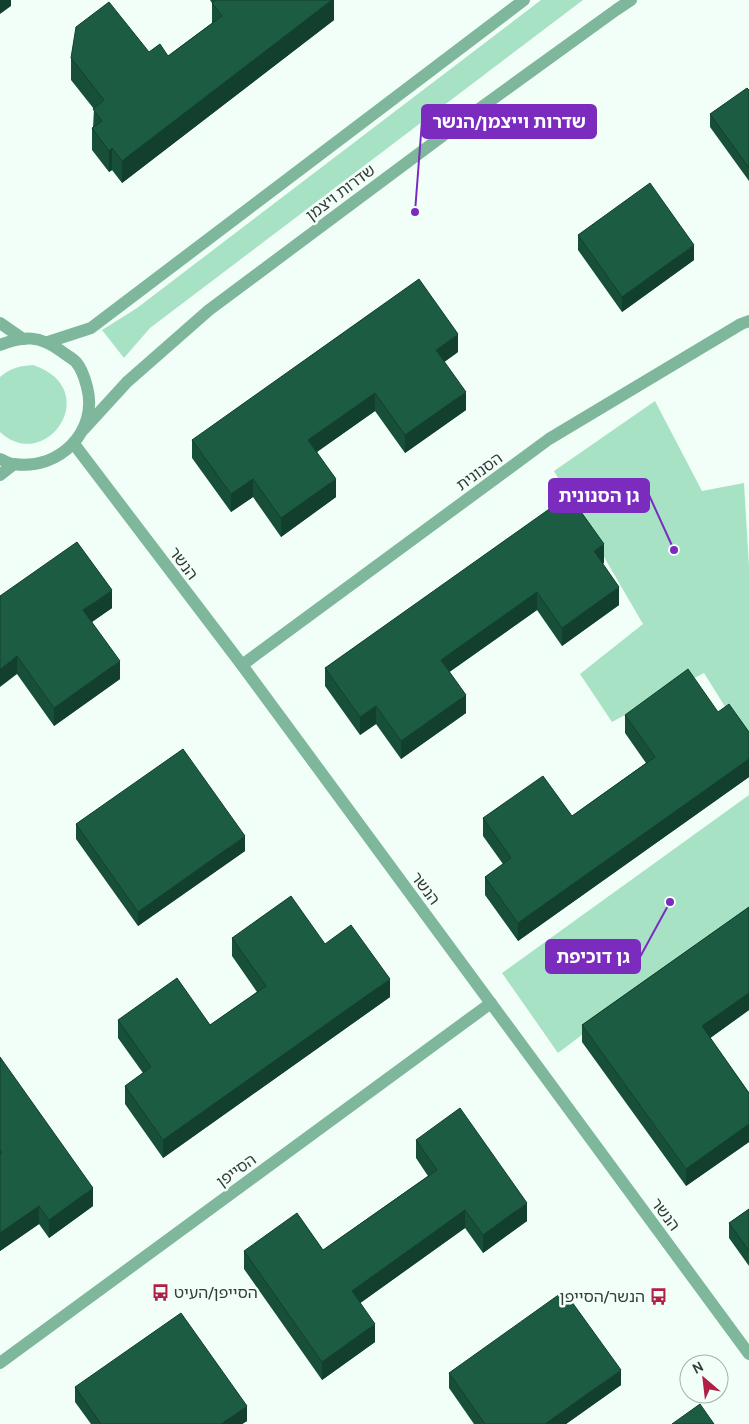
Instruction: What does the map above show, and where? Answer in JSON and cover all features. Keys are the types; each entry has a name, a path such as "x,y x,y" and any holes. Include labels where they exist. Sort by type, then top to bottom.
{"street":[{"path":"48,342 92,328 524,0"},
{"name":"שדרות ויצמן","path":"0,460 14,464 36,465 56,458 74,444 127,382 209,310 464,120 631,0"},
{"name":"הסנונית","path":"242,665 549,439 741,324 749,322"},
{"path":"0,323 23,339"},
{"path":"0,345 13,340 30,338 48,342 76,362 85,378 89,395 89,412 84,430"},
{"name":"הנשר","path":"74,444 242,665 749,1354"},
{"path":"0,475 14,464"},
{"name":"הסייפן","path":"0,1363 491,1003"}],"green space":[{"path":"541,0 583,0 150,328 124,358 102,330 137,308"},
{"path":"33,365 54,377 65,392 66,408 61,424 50,436 35,443 18,442 0,432 0,377 15,368"},
{"path":"655,401 702,491 744,483 749,567 749,745 704,673 612,722 580,674 643,624 554,471"},
{"path":"749,795 749,908 558,1053 502,973"}],"building":[{"path":"216,0 332,0 122,161 112,148 109,151 92,128 102,121 93,109 104,100 71,58 76,27 109,2 149,52 160,44 168,56 222,16 212,3"},
{"path":"747,88 749,90 749,168 710,114"},
{"path":"650,183 694,245 622,297 578,235"},
{"path":"419,279 458,334 436,350 466,392 405,435 375,393 308,440 336,479 281,518 253,479 231,494 192,440"},
{"path":"569,495 604,544 594,551 619,587 562,628 537,592 441,660 466,695 401,741 376,706 360,717 325,668"},
{"path":"77,542 112,590 83,610 120,661 54,708 17,656 0,669 0,596"},
{"path":"688,669 718,712 729,704 749,732 749,759 518,923 485,877 511,858 483,818 543,776 572,816 655,757 625,715"},
{"path":"183,749 245,836 138,912 76,824"},
{"path":"291,896 325,944 351,925 390,979 163,1140 125,1086 151,1067 118,1020 177,978 210,1025 266,986 232,938"},
{"path":"749,907 749,993 702,1026 749,1093 749,1124 686,1169 582,1025"},
{"path":"0,1057 93,1188 49,1220 39,1206 0,1233 0,1154 2,1153 0,1150"},
{"path":"460,1108 527,1203 483,1235 465,1210 352,1291 375,1324 322,1362 244,1251 297,1213 323,1250 437,1170 416,1140"},
{"path":"749,1209 749,1251 729,1223"},
{"path":"564,1291 621,1370 545,1424 485,1424 449,1373"},
{"path":"181,1313 247,1406 221,1424 101,1424 75,1387"},
{"path":"700,1404 714,1424 672,1424"}],"place":[{"name":"שדרות וייצמן/הנשר","path":"415,212"},
{"name":"גן הסנונית","path":"674,550"},
{"name":"גן דוכיפת","path":"670,902"},
{"name":"הסייפן/העיט","path":"160,1292"},
{"name":"הנשר/הסייפן","path":"659,1296"}]}
